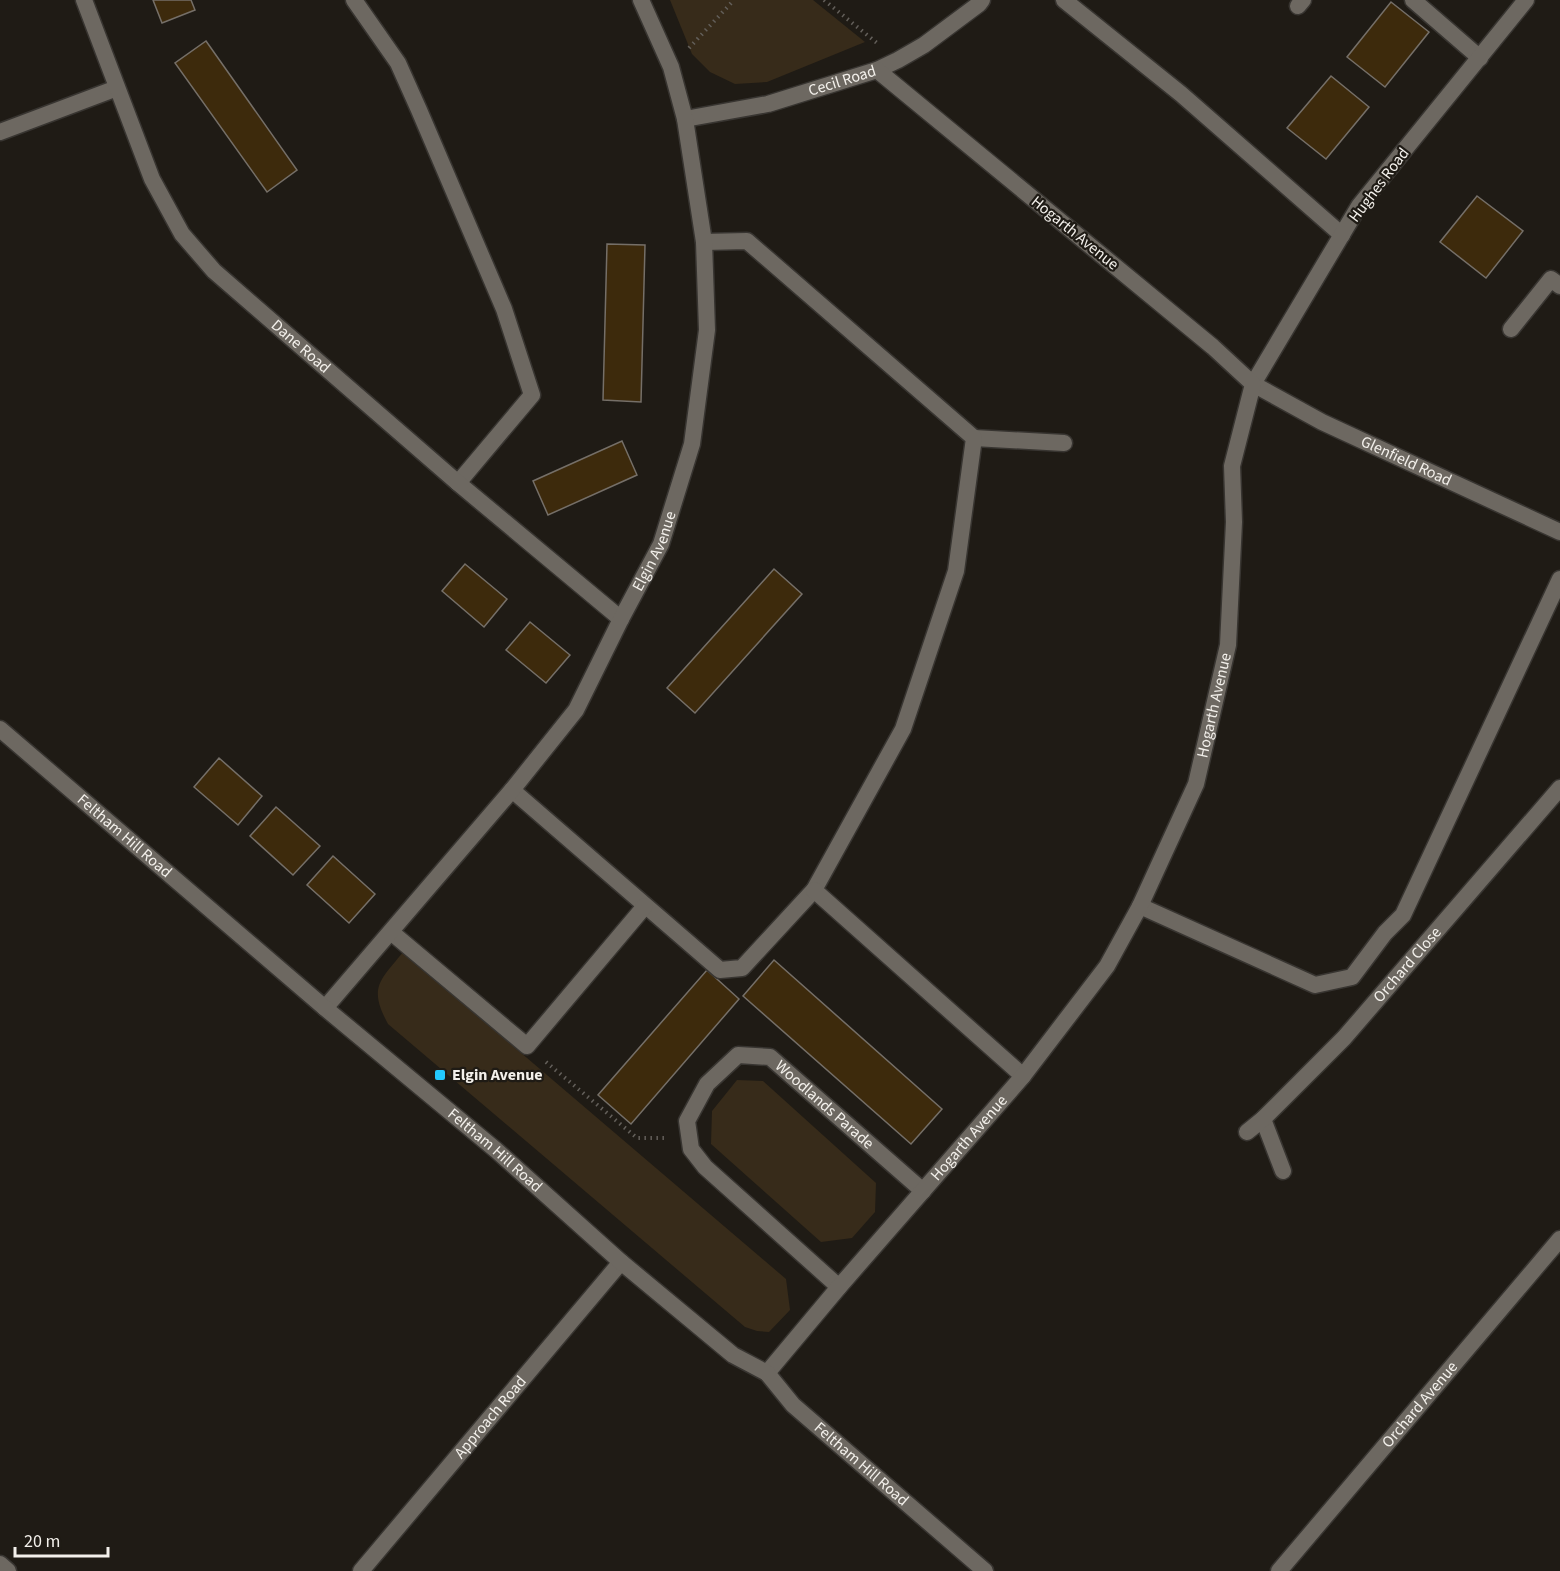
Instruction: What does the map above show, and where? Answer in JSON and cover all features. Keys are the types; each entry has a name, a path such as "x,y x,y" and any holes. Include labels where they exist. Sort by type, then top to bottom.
{"street":[{"name":"Dane Road","path":"84,0 152,179 182,234 214,272 458,483 621,619"},
{"path":"354,0 398,63 504,309 532,395 458,483"},
{"name":"Elgin Avenue","path":"325,1008 512,790 576,710 661,544 692,444 707,330 704,242 685,119 671,67 641,0"},
{"name":"Cecil Road","path":"685,119 768,104 877,70 924,45 982,0"},
{"path":"1064,0 1181,94 1342,236"},
{"path":"1413,0 1480,58"},
{"name":"Hughes Road","path":"1253,384 1359,206 1526,0"},
{"name":"Hogarth Avenue","path":"767,1372 1023,1076 1107,966 1140,906 1196,784 1228,645 1234,522 1232,466 1253,384 1213,347 877,70"},
{"path":"0,132 117,88"},
{"path":"704,242 747,241 974,438 1064,443"},
{"path":"1511,329 1551,279 1560,286"},
{"name":"Glenfield Road","path":"1253,384 1322,422 1560,532"},
{"path":"512,790 720,970 742,968 814,890 903,729 956,571 974,438"},
{"path":"1140,906 1315,985 1352,977 1385,933 1403,915 1560,579"},
{"name":"Feltham Hill Road","path":"0,729 325,1008 496,1150 621,1263 734,1356 767,1372 793,1405 985,1571"},
{"name":"Orchard Close","path":"1247,1132 1344,1038 1553,805 1560,788"},
{"path":"814,890 1023,1076"},
{"path":"390,932 527,1046 645,906"},
{"name":"Woodlands Parade","path":"689,1139 687,1121 707,1084 738,1055 770,1057 923,1191"},
{"path":"1263,1119 1283,1171"},
{"path":"689,1139 691,1149 705,1167 839,1287"},
{"name":"Orchard Avenue","path":"1279,1571 1560,1239"},
{"name":"Approach Road","path":"361,1571 621,1263"},
{"path":"0,1564 8,1571"}],"path":[{"path":"671,67 734,0"},
{"path":"824,0 898,60"},
{"path":"527,1046 637,1138 689,1139"}],"shaded area":[{"path":"670,0 813,0 865,42 767,82 735,84 710,72 692,54"},
{"path":"403,952 786,1279 790,1310 769,1332 745,1327 388,1024 379,1001 379,985"},
{"path":"737,1080 763,1081 876,1183 875,1212 852,1238 821,1242 711,1144 712,1111"}],"building":[{"path":"153,0 191,0 195,10 162,23"},
{"path":"1391,2 1429,32 1385,87 1347,57"},
{"path":"206,41 297,170 267,192 175,63"},
{"path":"1331,76 1369,107 1326,159 1287,128"},
{"path":"1477,196 1523,231 1486,278 1440,242"},
{"path":"607,244 645,245 641,402 603,400"},
{"path":"622,441 637,475 548,515 533,481"},
{"path":"465,564 507,599 484,627 442,591"},
{"path":"774,569 802,594 695,713 667,688"},
{"path":"530,622 570,655 546,683 506,650"},
{"path":"219,758 262,796 238,825 194,787"},
{"path":"276,807 320,846 293,875 250,836"},
{"path":"333,856 375,894 349,923 307,885"},
{"path":"774,960 942,1109 911,1144 743,996"},
{"path":"707,970 739,999 631,1124 598,1095"}],"place":[{"name":"Elgin Avenue","path":"440,1075"}]}
